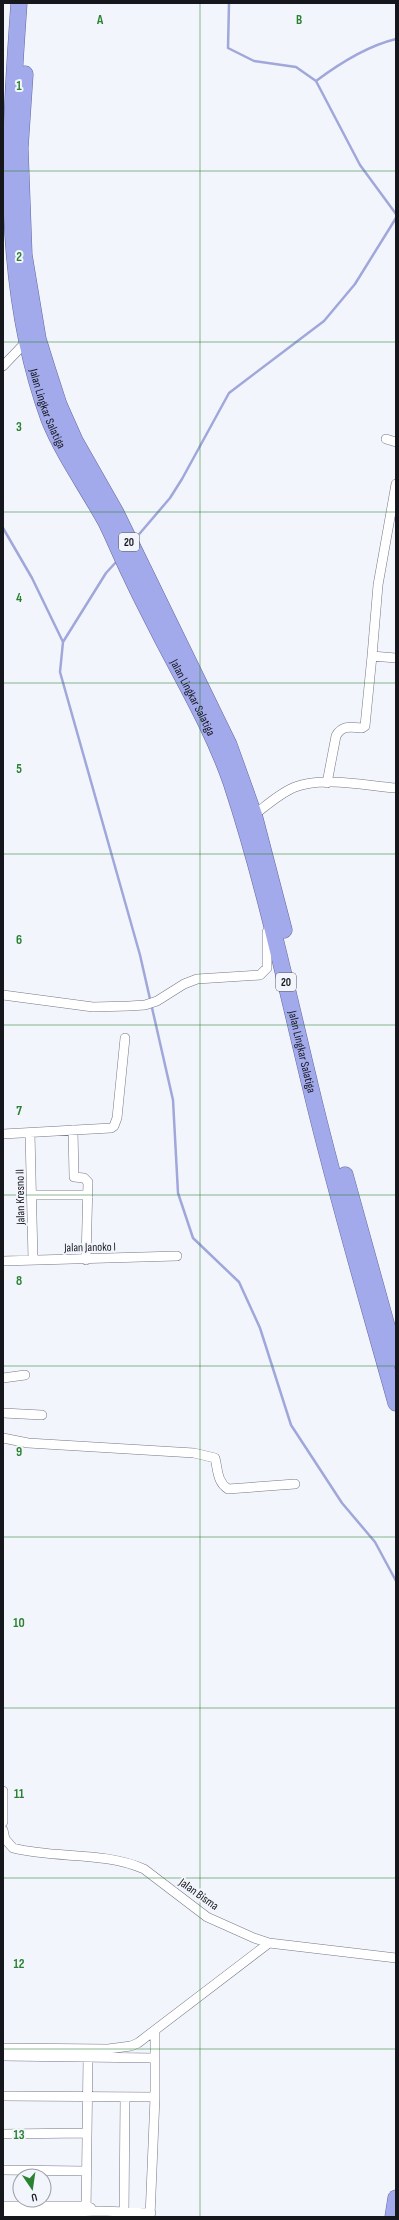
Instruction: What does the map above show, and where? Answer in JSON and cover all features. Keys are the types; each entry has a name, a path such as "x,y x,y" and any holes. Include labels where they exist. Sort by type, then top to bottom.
{"highway":[{"name":"Jalan Lingkar Salatiga","path":"19,3 8,160 9,230 13,274 32,341"},
{"name":"Jalan Lingkar Salatiga","path":"29,3 20,179 24,255 35,382 49,419 66,456 111,518 219,749 258,851 396,1359"},
{"name":"Jalan Lingkar Salatiga","path":"137,574 229,745 254,815 258,851"},
{"name":"Jalan Lingkar Salatiga","path":"271,899 312,1093 396,1403"},
{"path":"393,2217 396,2198"}],"street":[{"path":"3,366 32,341"},
{"path":"386,439 396,442"},
{"path":"327,783 336,736 339,730 352,727 362,728 365,726 378,585 396,484"},
{"path":"372,656 396,658"},
{"path":"254,815 279,796 295,787 310,783 396,788"},
{"path":"3,995 93,1007 145,1005 157,1001 184,984 197,979 260,975 267,968 271,899"},
{"path":"3,1134 111,1128 116,1122 125,1038"},
{"path":"73,1130 74,1177 86,1180 88,1194 86,1260"},
{"name":"Jalan Kresno II","path":"30,1133 33,1196 33,1260"},
{"path":"33,1196 88,1194"},
{"name":"Jalan Janoko I","path":"3,1261 86,1260 177,1256"},
{"path":"3,1378 25,1375"},
{"path":"3,1413 42,1415"},
{"path":"3,1438 28,1443 194,1453 212,1456 216,1458 219,1479 222,1485 228,1489 295,1484"},
{"path":"3,1791 3,1822"},
{"name":"Jalan Bisma","path":"3,1830 5,1839 13,1848 117,1860 137,1865 207,1917 238,1932 269,1943 396,1958"},
{"path":"3,2048 120,2048 138,2043 155,2032 269,1943"},
{"path":"3,2214 101,2211 124,2215 151,2215 155,2097 155,2032"},
{"path":"3,2056 155,2058"},
{"path":"86,2212 88,2057"},
{"path":"3,2096 155,2097"},
{"path":"124,2215 125,2097"},
{"path":"3,2134 86,2133"},
{"path":"3,2170 86,2171"},
{"path":"3,2206 86,2212"}],"waterway":[{"path":"229,3 228,48 254,61 296,67 316,81 360,165 396,214"},
{"path":"316,81 354,56 375,46 396,39"},
{"path":"135,539 170,498 229,393 324,321 355,284 396,218"},
{"path":"3,528 32,578 63,642"},
{"path":"117,561 106,573 63,642 60,672 140,955 173,1100 178,1193 193,1238 239,1282 260,1328 291,1425 342,1503 375,1542 396,1581"}]}
